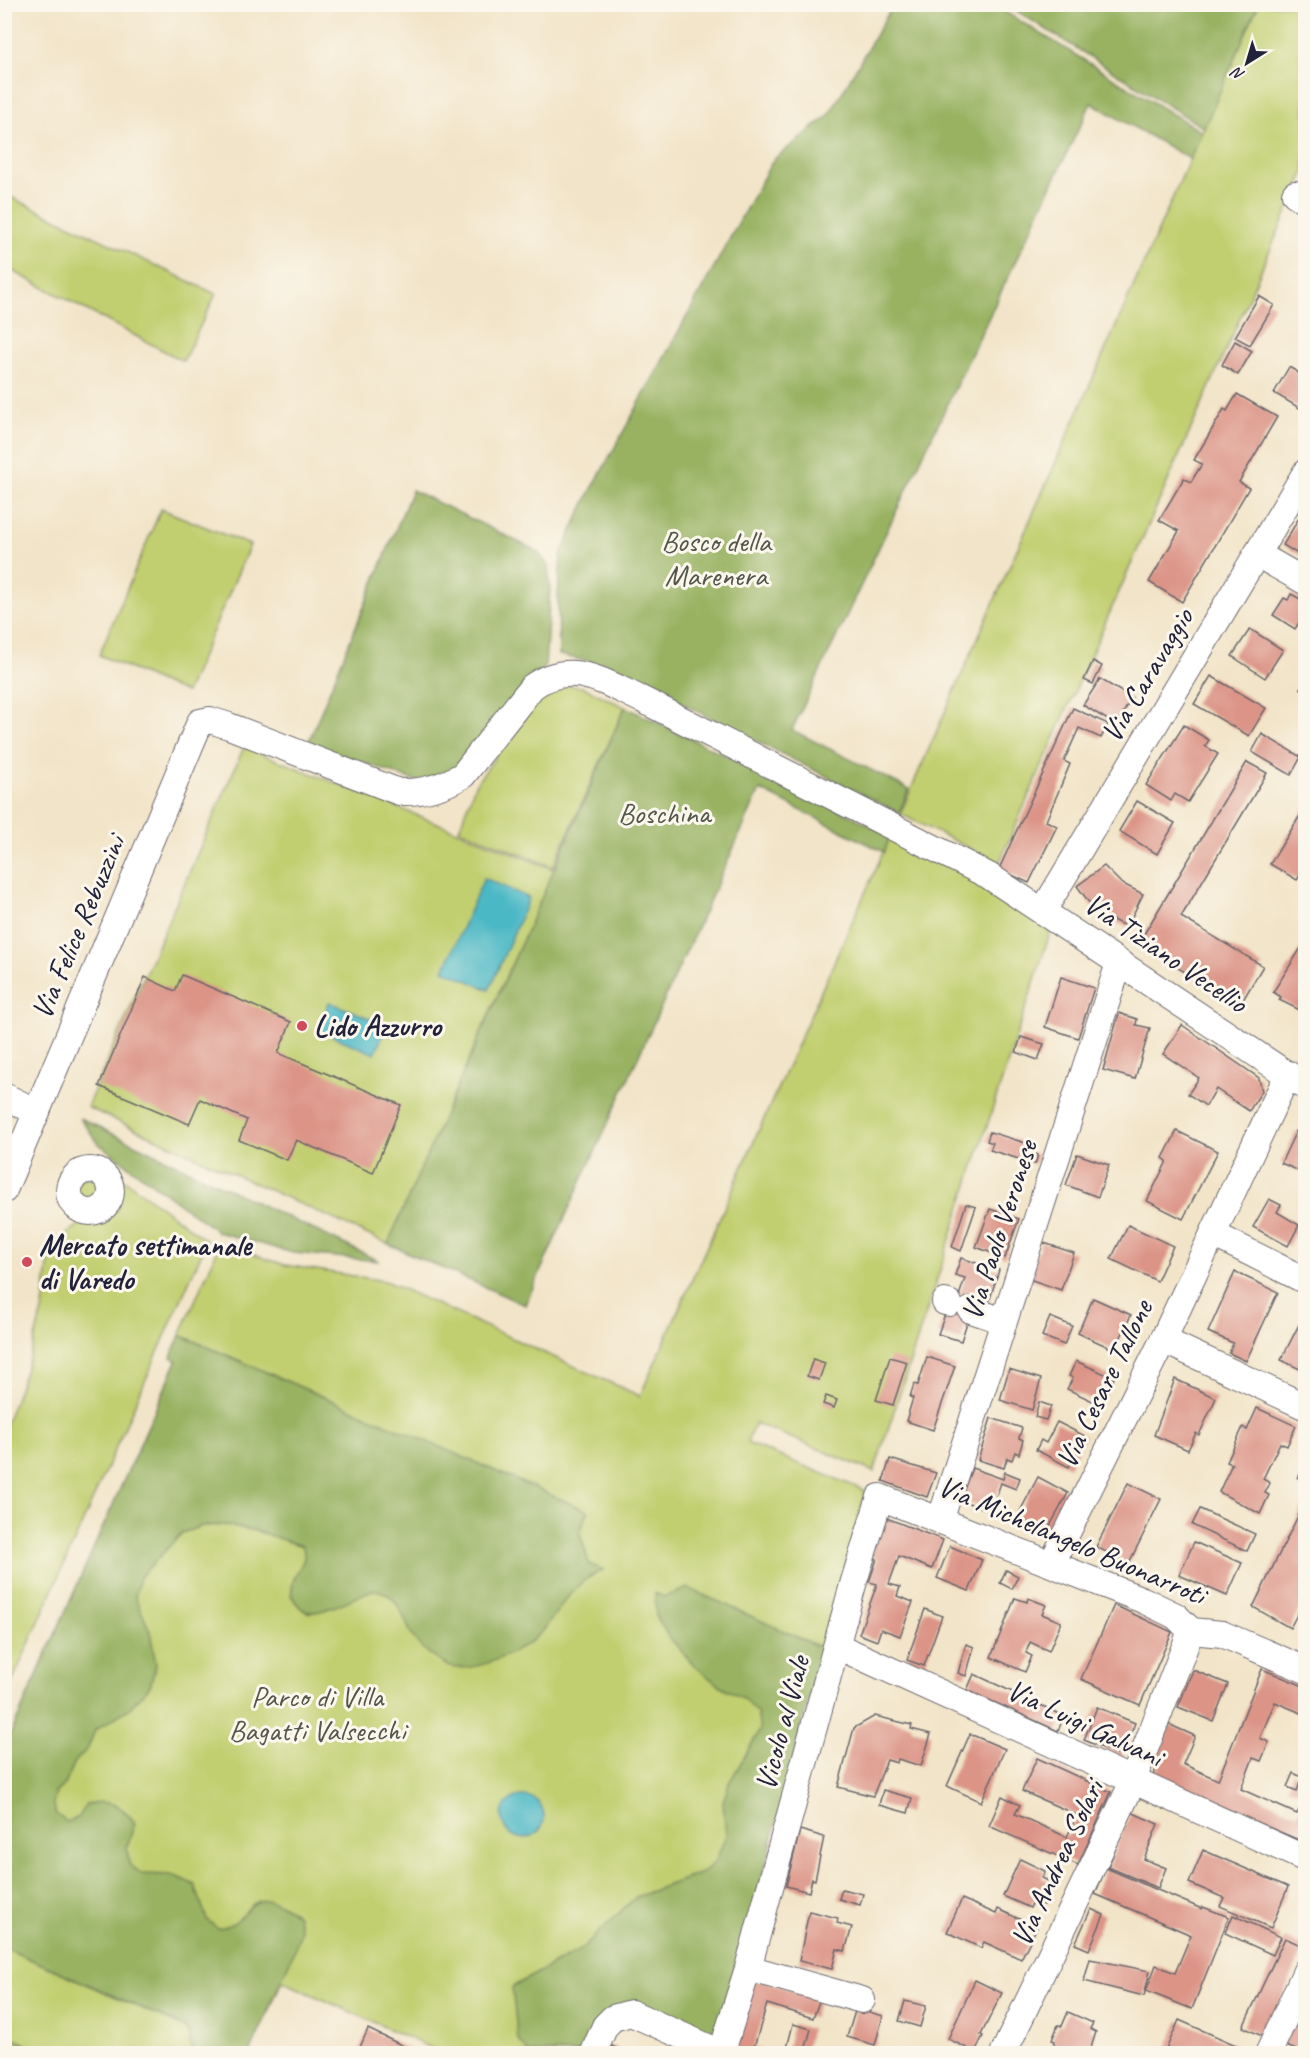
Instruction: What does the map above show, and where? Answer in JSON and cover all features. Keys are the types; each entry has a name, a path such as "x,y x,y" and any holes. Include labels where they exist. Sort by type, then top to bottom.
{"street":[{"name":"Via Caravaggio","path":"1043,911 1305,472"},
{"path":"1257,554 1305,582"},
{"name":"Via Tiziano Vecellio","path":"200,722 210,720 229,726 399,792 417,793 449,783 463,775 518,702 539,682 562,675 587,674 989,876 1297,1080"},
{"name":"Via Felice Rebuzzini","path":"4,1191 200,722"},
{"name":"Via Paolo Veronese","path":"940,1518 1119,963"},
{"name":"Via Cesare Tallone","path":"1052,1563 1213,1234 1297,1080"},
{"path":"4,1096 37,1112"},
{"path":"1213,1234 1305,1281"},
{"path":"955,1305 1004,1321"},
{"path":"1162,1341 1305,1407"},
{"name":"Via Michelangelo Buonarroti","path":"880,1497 940,1518 1052,1563 1176,1616 1191,1631 1222,1634 1305,1670"},
{"name":"Vicolo al Viale","path":"593,2054 604,2026 613,2018 631,2013 717,2051 727,2038 880,1497"},
{"name":"Via Andrea Solari","path":"1004,2054 1131,1780 1191,1631"},
{"name":"Via Luigi Galvani","path":"837,1646 1305,1859"},
{"path":"748,1968 862,2000"},
{"path":"1268,2054 1305,1971"}],"green space":[{"path":"1258,4 1204,128 1007,5"},
{"name":"Bosco della Marenera","path":"893,5 994,5 1202,132 1190,159 1091,103 792,730 909,789 899,813 608,666 559,655 558,595 561,554 589,494 773,160 829,115"},
{"path":"1258,5 1305,5 1305,171 999,863 900,814"},
{"path":"4,194 216,294 183,361 5,267"},
{"path":"412,490 537,551 548,565 550,588 545,667 458,768 418,782 308,743"},
{"path":"161,509 250,545 186,693 99,655"},
{"path":"567,685 583,687 625,707 553,867 459,829 475,785 540,696 556,687"},
{"name":"Boschina","path":"625,707 891,835 884,852 760,790 525,1305 388,1244"},
{"name":"Lido Azzurro","path":"244,747 556,870 500,989 388,1244 87,1107"},
{"name":"Parco di Villa Bagatti Valsecchi","path":"891,835 989,886 1051,930 874,1472 755,1423 747,1443 866,1491 825,1635 721,2037 634,2008 588,2053 442,2053 282,1981 258,2035 5,1924 5,1747 177,1361 579,1532 588,1512 180,1335 217,1251 230,1247 285,1265 385,1281 640,1396"},
{"path":"80,1118 379,1261 293,1253 218,1232 99,1144"},
{"path":"110,1169 207,1241 5,1698 5,1425 35,1340 44,1303 51,1255 61,1240 74,1229 83,1223 105,1219 117,1209 119,1188 107,1170"},
{"path":"89,1177 99,1181 103,1191 99,1201 89,1205 79,1201 75,1191 79,1181"},
{"path":"180,1335 588,1511 580,1532 589,1564 603,1570 577,1587 538,1636 527,1644 502,1658 461,1668 447,1666 420,1646 412,1635 398,1605 387,1594 380,1591 372,1590 322,1611 308,1612 302,1609 291,1595 294,1579 304,1560 302,1546 256,1531 225,1525 202,1526 182,1533 140,1577 135,1597 150,1631 156,1665 150,1686 129,1709 95,1730 88,1748 75,1762 65,1784 56,1792 53,1804 56,1814 67,1822 79,1817 86,1804 107,1803 125,1811 135,1823 127,1846 129,1864 142,1874 173,1875 195,1885 207,1920 218,1928 238,1920 259,1901 268,1900 281,1905 298,1916 301,1932 250,2053 192,2053 189,2033 180,2025 5,1948 5,1747 177,1361 171,1357"},
{"path":"688,1588 822,1648 721,2037 712,2041 634,2008 588,2053 529,2053 518,2040 512,1987 581,1949 636,1897 704,1872 716,1860 726,1835 723,1802 729,1783 760,1730 757,1712 743,1698 717,1684 694,1665 668,1636 656,1616 655,1593 664,1597"},
{"path":"5,1948 180,2025 189,2033 192,2054 46,2053 5,2035"},
{"path":"5,2035 46,2053 5,2053"}],"water":[{"path":"484,878 529,898 489,990 444,970"},
{"path":"329,1002 387,1025 375,1054 318,1030"},
{"path":"523,1796 531,1797 538,1802 543,1809 543,1825 538,1832 531,1837 523,1838 515,1837 508,1832 503,1825 502,1817 503,1809 508,1802 515,1797"}],"building":[{"path":"1259,296 1274,305 1250,345 1235,337"},
{"path":"1235,341 1252,351 1238,375 1222,365"},
{"path":"1289,367 1306,377 1306,412 1274,393"},
{"path":"1237,394 1277,417 1239,482 1249,488 1182,602 1149,582 1179,531 1159,520 1184,478 1191,482 1202,464 1194,460 1224,409 1227,411"},
{"path":"1306,506 1306,559 1283,545"},
{"path":"1291,594 1306,602 1306,625 1300,621 1295,629 1273,615 1284,598 1288,600"},
{"path":"1250,629 1283,650 1265,678 1232,656"},
{"path":"1093,661 1102,666 1093,684 1084,680"},
{"path":"1211,676 1266,708 1249,736 1194,704"},
{"path":"1100,679 1132,698 1116,725 1083,705"},
{"path":"1306,679 1306,692 1300,688"},
{"path":"1073,708 1108,724 1101,738 1079,728 1064,761 1070,764 1046,821 1057,826 1029,883 999,869"},
{"path":"1184,725 1209,740 1205,746 1218,754 1188,802 1175,794 1171,801 1146,785"},
{"path":"1262,734 1301,757 1291,775 1252,752"},
{"path":"1247,762 1267,773 1181,917 1263,966 1240,1005 1138,944"},
{"path":"1137,801 1175,823 1157,854 1119,831"},
{"path":"1306,806 1306,867 1297,880 1270,864"},
{"path":"1104,866 1121,883 1143,894 1127,927 1096,912 1077,886"},
{"path":"1306,940 1306,1013 1279,1000 1281,997 1273,992"},
{"path":"182,975 291,1022 278,1053 401,1105 373,1173 296,1140 287,1160 239,1140 247,1120 200,1099 189,1124 99,1086 145,977 175,991"},
{"path":"1061,977 1094,988 1078,1038 1045,1027"},
{"path":"1119,1013 1137,1019 1136,1025 1150,1028 1135,1079 1103,1070"},
{"path":"1182,1025 1259,1078 1262,1091 1249,1111 1216,1089 1206,1106 1188,1094 1199,1078 1163,1054"},
{"path":"1021,1037 1044,1044 1038,1060 1016,1052"},
{"path":"1177,1131 1218,1151 1183,1219 1147,1201 1167,1161 1163,1158"},
{"path":"1296,1131 1306,1136 1306,1174 1281,1163"},
{"path":"990,1132 1032,1145 1029,1152 1038,1155 1035,1164 990,1150 993,1143 987,1141"},
{"path":"1077,1154 1109,1165 1098,1197 1066,1185"},
{"path":"1269,1199 1281,1205 1277,1212 1299,1225 1288,1246 1253,1227"},
{"path":"966,1204 976,1207 961,1251 952,1247"},
{"path":"990,1209 1019,1219 1005,1258 976,1247"},
{"path":"1128,1225 1173,1246 1157,1281 1111,1259"},
{"path":"1041,1242 1074,1253 1061,1290 1029,1279"},
{"path":"961,1258 999,1270 987,1308 958,1299 965,1278 955,1275"},
{"path":"1235,1272 1278,1292 1246,1361 1229,1353 1233,1343 1208,1332"},
{"path":"1093,1298 1131,1315 1115,1350 1078,1333"},
{"path":"950,1300 972,1307 961,1341 938,1334"},
{"path":"1306,1311 1306,1372 1281,1360"},
{"path":"1050,1317 1072,1326 1064,1345 1042,1336"},
{"path":"890,1357 907,1362 893,1405 876,1400"},
{"path":"927,1357 955,1366 933,1430 906,1421 913,1398 910,1397 914,1384 918,1385"},
{"path":"813,1359 825,1363 819,1380 807,1376"},
{"path":"1076,1361 1114,1378 1101,1405 1067,1389 1073,1378 1069,1376"},
{"path":"1009,1369 1041,1379 1032,1410 1000,1400"},
{"path":"1175,1379 1216,1398 1199,1435 1196,1433 1188,1450 1154,1435"},
{"path":"826,1396 837,1400 834,1408 823,1404"},
{"path":"1039,1402 1051,1406 1046,1420 1035,1417"},
{"path":"1257,1408 1296,1426 1287,1446 1280,1443 1263,1479 1270,1483 1265,1493 1269,1495 1260,1514 1219,1492 1232,1464 1227,1462 1243,1427 1247,1430"},
{"path":"991,1418 1022,1428 1019,1438 1023,1440 1019,1454 1015,1452 1012,1460 1007,1458 1004,1468 978,1460"},
{"path":"1057,1422 1085,1436 1069,1467 1036,1450 1041,1440 1046,1443"},
{"path":"890,1459 936,1473 927,1497 883,1481"},
{"path":"1306,1463 1306,1482 1298,1478"},
{"path":"972,1468 1003,1479 1005,1472 1020,1478 1016,1489 1001,1483 991,1511 960,1500"},
{"path":"1038,1477 1068,1493 1045,1535 1016,1519"},
{"path":"1128,1483 1161,1499 1129,1563 1096,1547"},
{"path":"1302,1508 1306,1509 1306,1590 1303,1595 1306,1597 1306,1609 1301,1607 1290,1628 1253,1607"},
{"path":"1200,1509 1255,1534 1247,1551 1192,1525"},
{"path":"884,1517 943,1540 932,1569 899,1556 889,1584 900,1587 897,1596 913,1602 900,1636 881,1629 877,1641 859,1634 877,1584 869,1582 877,1559 864,1554"},
{"path":"1194,1542 1242,1563 1227,1596 1179,1575"},
{"path":"950,1546 982,1560 969,1591 937,1578"},
{"path":"1006,1570 1018,1576 1012,1589 1000,1583"},
{"path":"1015,1598 1027,1602 1028,1598 1046,1605 1042,1614 1061,1622 1049,1651 1030,1642 1026,1653 1032,1656 1025,1672 991,1657"},
{"path":"1114,1605 1172,1632 1140,1705 1081,1679"},
{"path":"925,1609 942,1616 924,1666 907,1660"},
{"path":"966,1644 974,1647 966,1676 958,1673"},
{"path":"1262,1669 1306,1687 1306,1715 1275,1702 1260,1738 1269,1742 1261,1761 1253,1758 1241,1789 1297,1814 1299,1810 1306,1813 1306,1843 1152,1778 1160,1760 1151,1756 1166,1723 1195,1736 1183,1764 1218,1780"},
{"path":"1193,1670 1228,1684 1213,1721 1178,1707"},
{"path":"974,1674 1064,1716 1058,1731 967,1690"},
{"path":"1097,1707 1135,1723 1122,1756 1084,1740"},
{"path":"875,1716 912,1725 911,1729 931,1734 921,1766 898,1759 897,1763 887,1760 873,1796 838,1787 854,1728"},
{"path":"970,1734 1005,1749 981,1802 947,1786"},
{"path":"1037,1758 1111,1792 1078,1865 989,1826 1002,1796 1020,1805 1015,1814 1067,1837 1077,1815 1022,1791"},
{"path":"1293,1773 1302,1777 1297,1791 1287,1787"},
{"path":"883,1790 912,1798 908,1813 879,1805"},
{"path":"1131,1812 1158,1824 1144,1859 1166,1868 1158,1888 1108,1867"},
{"path":"800,1830 824,1837 815,1880 812,1879 809,1892 786,1886"},
{"path":"1203,1850 1288,1887 1271,1928 1220,1906 1224,1898 1189,1883"},
{"path":"1020,1859 1045,1871 1042,1878 1053,1883 1043,1905 1034,1900 1030,1908 1003,1896"},
{"path":"1106,1868 1202,1909 1203,1907 1229,1917 1192,2009 1146,1991 1156,1965 1175,1973 1191,1935 1095,1894"},
{"path":"842,1889 863,1894 860,1905 839,1899"},
{"path":"962,1899 996,1914 998,1909 1037,1927 1021,1959 984,1942 981,1948 947,1932"},
{"path":"1091,1909 1104,1915 1089,1950 1075,1944"},
{"path":"809,1911 838,1918 837,1923 852,1927 845,1951 837,1949 832,1969 799,1961"},
{"path":"1233,1915 1281,1937 1273,1955 1225,1933"},
{"path":"1285,1938 1305,1947 1264,2037 1243,2027"},
{"path":"1090,1959 1150,1971 1144,1996 1084,1981"},
{"path":"753,1978 820,1999 813,2018 767,2004 754,2047 773,2054 730,2054"},
{"path":"975,1980 1002,1993 975,2052 948,2039"},
{"path":"905,2001 926,2006 920,2027 899,2021"},
{"path":"856,2008 883,2016 875,2045 847,2037"},
{"path":"1294,2011 1306,2016 1306,2054 1279,2043"},
{"path":"1068,2012 1093,2023 1090,2029 1096,2032 1089,2054 1046,2054 1049,2047 1053,2048 1055,2041 1052,2040 1058,2025 1062,2026"},
{"path":"1179,2020 1256,2054 1164,2054"},
{"path":"793,2024 811,2029 804,2054 786,2052"},
{"path":"368,2029 420,2054 357,2054"},
{"path":"612,2046 628,2054 608,2054"}],"place":[{"name":"Lido Azzurro","path":"302,1026"},
{"name":"Mercato settimanale di Varedo","path":"27,1262"}]}
